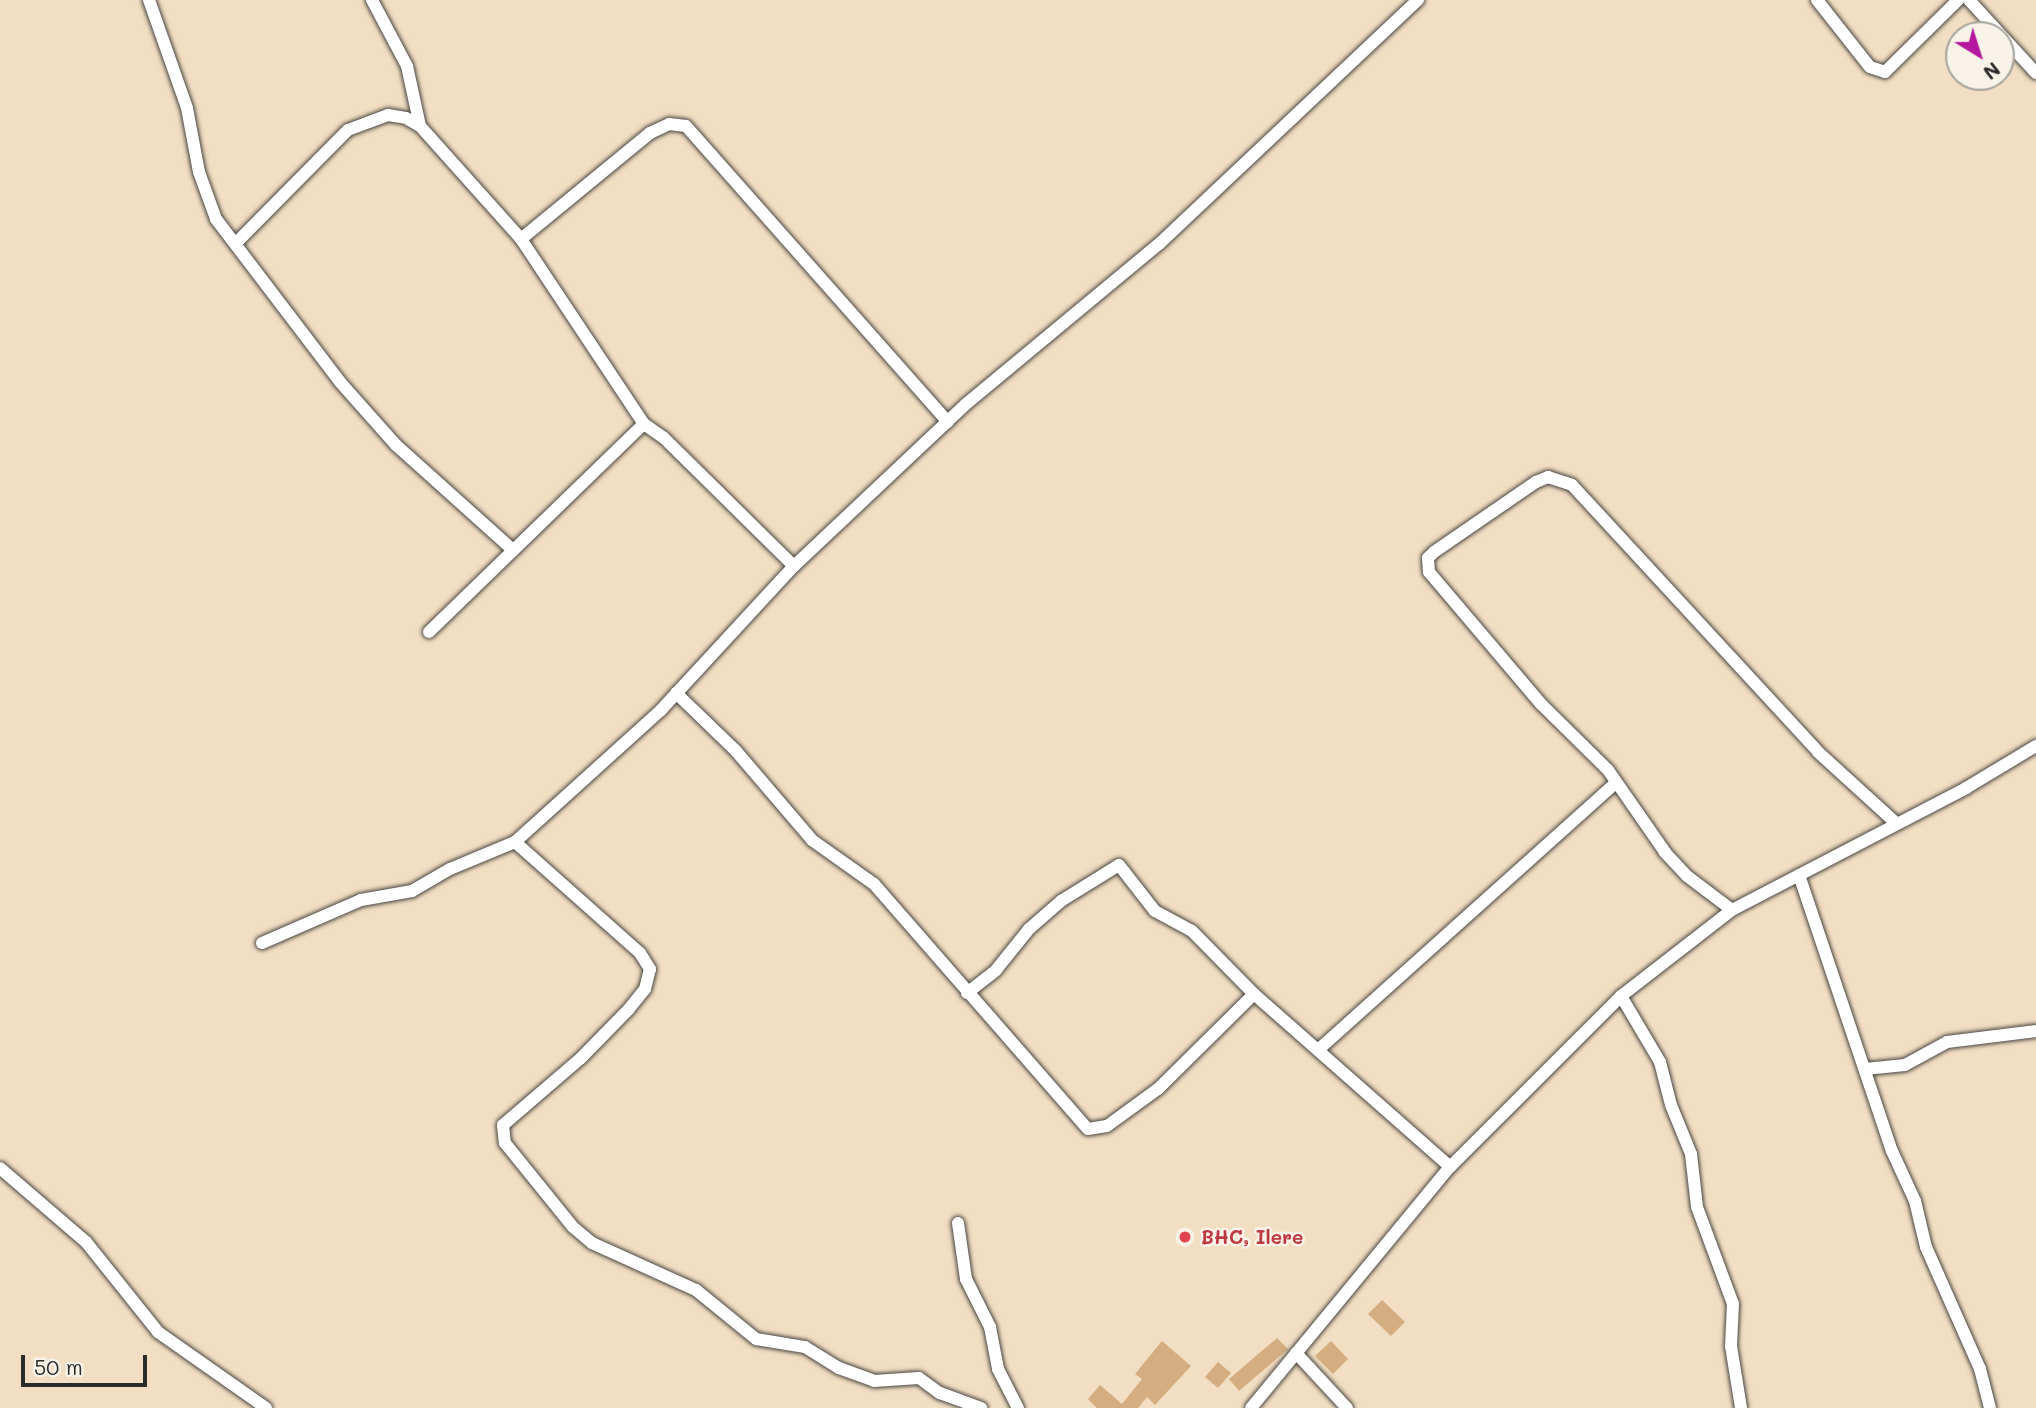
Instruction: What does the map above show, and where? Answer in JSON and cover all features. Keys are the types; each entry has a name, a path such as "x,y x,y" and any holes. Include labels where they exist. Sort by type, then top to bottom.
{"street":[{"path":"149,0 187,108 208,205 340,382 410,461 481,517 512,549"},
{"path":"372,0 407,66 420,126"},
{"path":"262,943 361,900 412,891 450,869 515,842 676,693 794,566 948,422 1159,244 1418,0"},
{"path":"1817,0 1870,67 1885,72 1958,0"},
{"path":"1969,0 2036,73"},
{"path":"236,243 348,130 388,115 420,126 521,239 644,424 664,438 794,566"},
{"path":"521,239 650,133 669,124 687,126 948,422"},
{"path":"429,632 512,549 604,467 644,424"},
{"path":"1732,910 1687,876 1665,852 1616,782 1463,617 1427,565 1434,552 1548,477 1572,485 1818,752 1896,823"},
{"path":"676,693 736,751 812,840 874,884 1081,1124 1095,1130 1166,1083 1254,993"},
{"path":"1251,1408 1450,1167 1621,996 1732,910 2036,746"},
{"path":"1318,1050 1616,782"},
{"path":"515,842 640,953 650,969 645,989 629,1009 581,1059 503,1125 505,1143 573,1227 592,1243 696,1290 756,1339 805,1347 839,1368 874,1381 919,1378 940,1393 981,1408"},
{"path":"967,993 996,970 1029,929 1061,901 1119,864 1155,911 1192,931 1254,993 1450,1167"},
{"path":"1798,875 1892,1152 1915,1201 1935,1272 1980,1369 1990,1408"},
{"path":"1621,996 1660,1062 1691,1154 1696,1207 1733,1304 1731,1346 1741,1408"},
{"path":"1865,1069 1905,1065 1947,1042 2036,1031"},
{"path":"0,1168 86,1242 158,1332 266,1408"},
{"path":"958,1223 966,1279 990,1327 998,1369 1018,1408"},
{"path":"1296,1353 1347,1408"}],"building":[{"path":"1382,1300 1405,1322 1391,1336 1368,1314"},
{"path":"1277,1338 1288,1349 1239,1391 1229,1379"},
{"path":"1162,1341 1191,1366 1155,1405 1147,1397 1138,1408 1097,1408 1088,1399 1100,1385 1122,1404 1142,1379 1135,1374"},
{"path":"1331,1341 1348,1359 1333,1374 1315,1356"},
{"path":"1218,1362 1231,1373 1218,1388 1205,1377"}],"place":[{"name":"BHC, Ilere","path":"1185,1237"}]}
